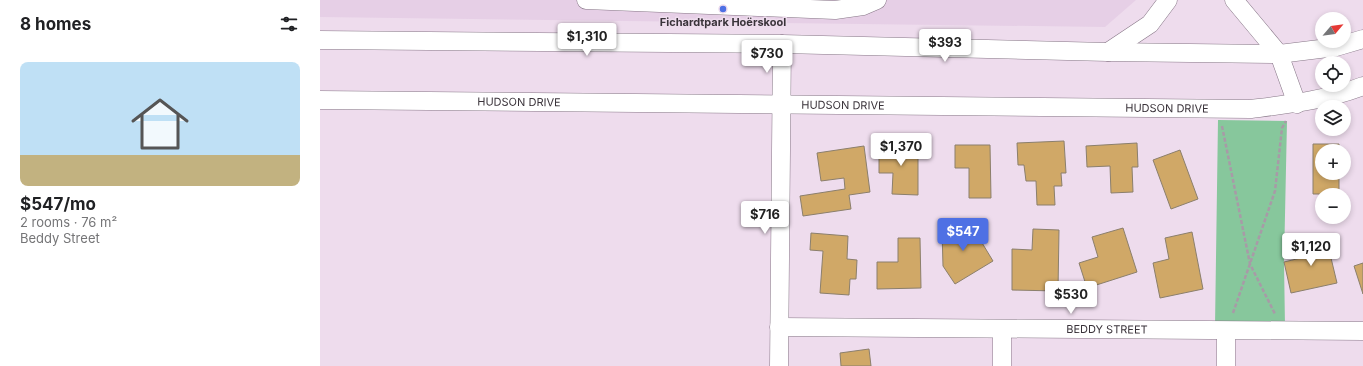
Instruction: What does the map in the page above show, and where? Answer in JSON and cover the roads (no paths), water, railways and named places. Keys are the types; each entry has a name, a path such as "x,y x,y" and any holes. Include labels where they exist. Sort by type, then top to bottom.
{"street":[{"path":"586,0 654,1 835,10 863,6 877,0"},
{"path":"1108,52 1150,24 1168,0"},
{"path":"1234,0 1279,54 1297,104"},
{"path":"320,40 782,44 1108,52 1279,54 1336,47 1363,39"},
{"path":"779,366 782,44"},
{"name":"HUDSON DRIVE","path":"320,100 1251,109 1297,104 1342,94 1363,86"},
{"name":"BEDDY STREET","path":"779,328 1363,331"},
{"path":"1002,330 1002,366"},
{"path":"1226,331 1226,366"}],"place":[{"name":"Fichardtpark Hoërskool","path":"723,9"}]}
